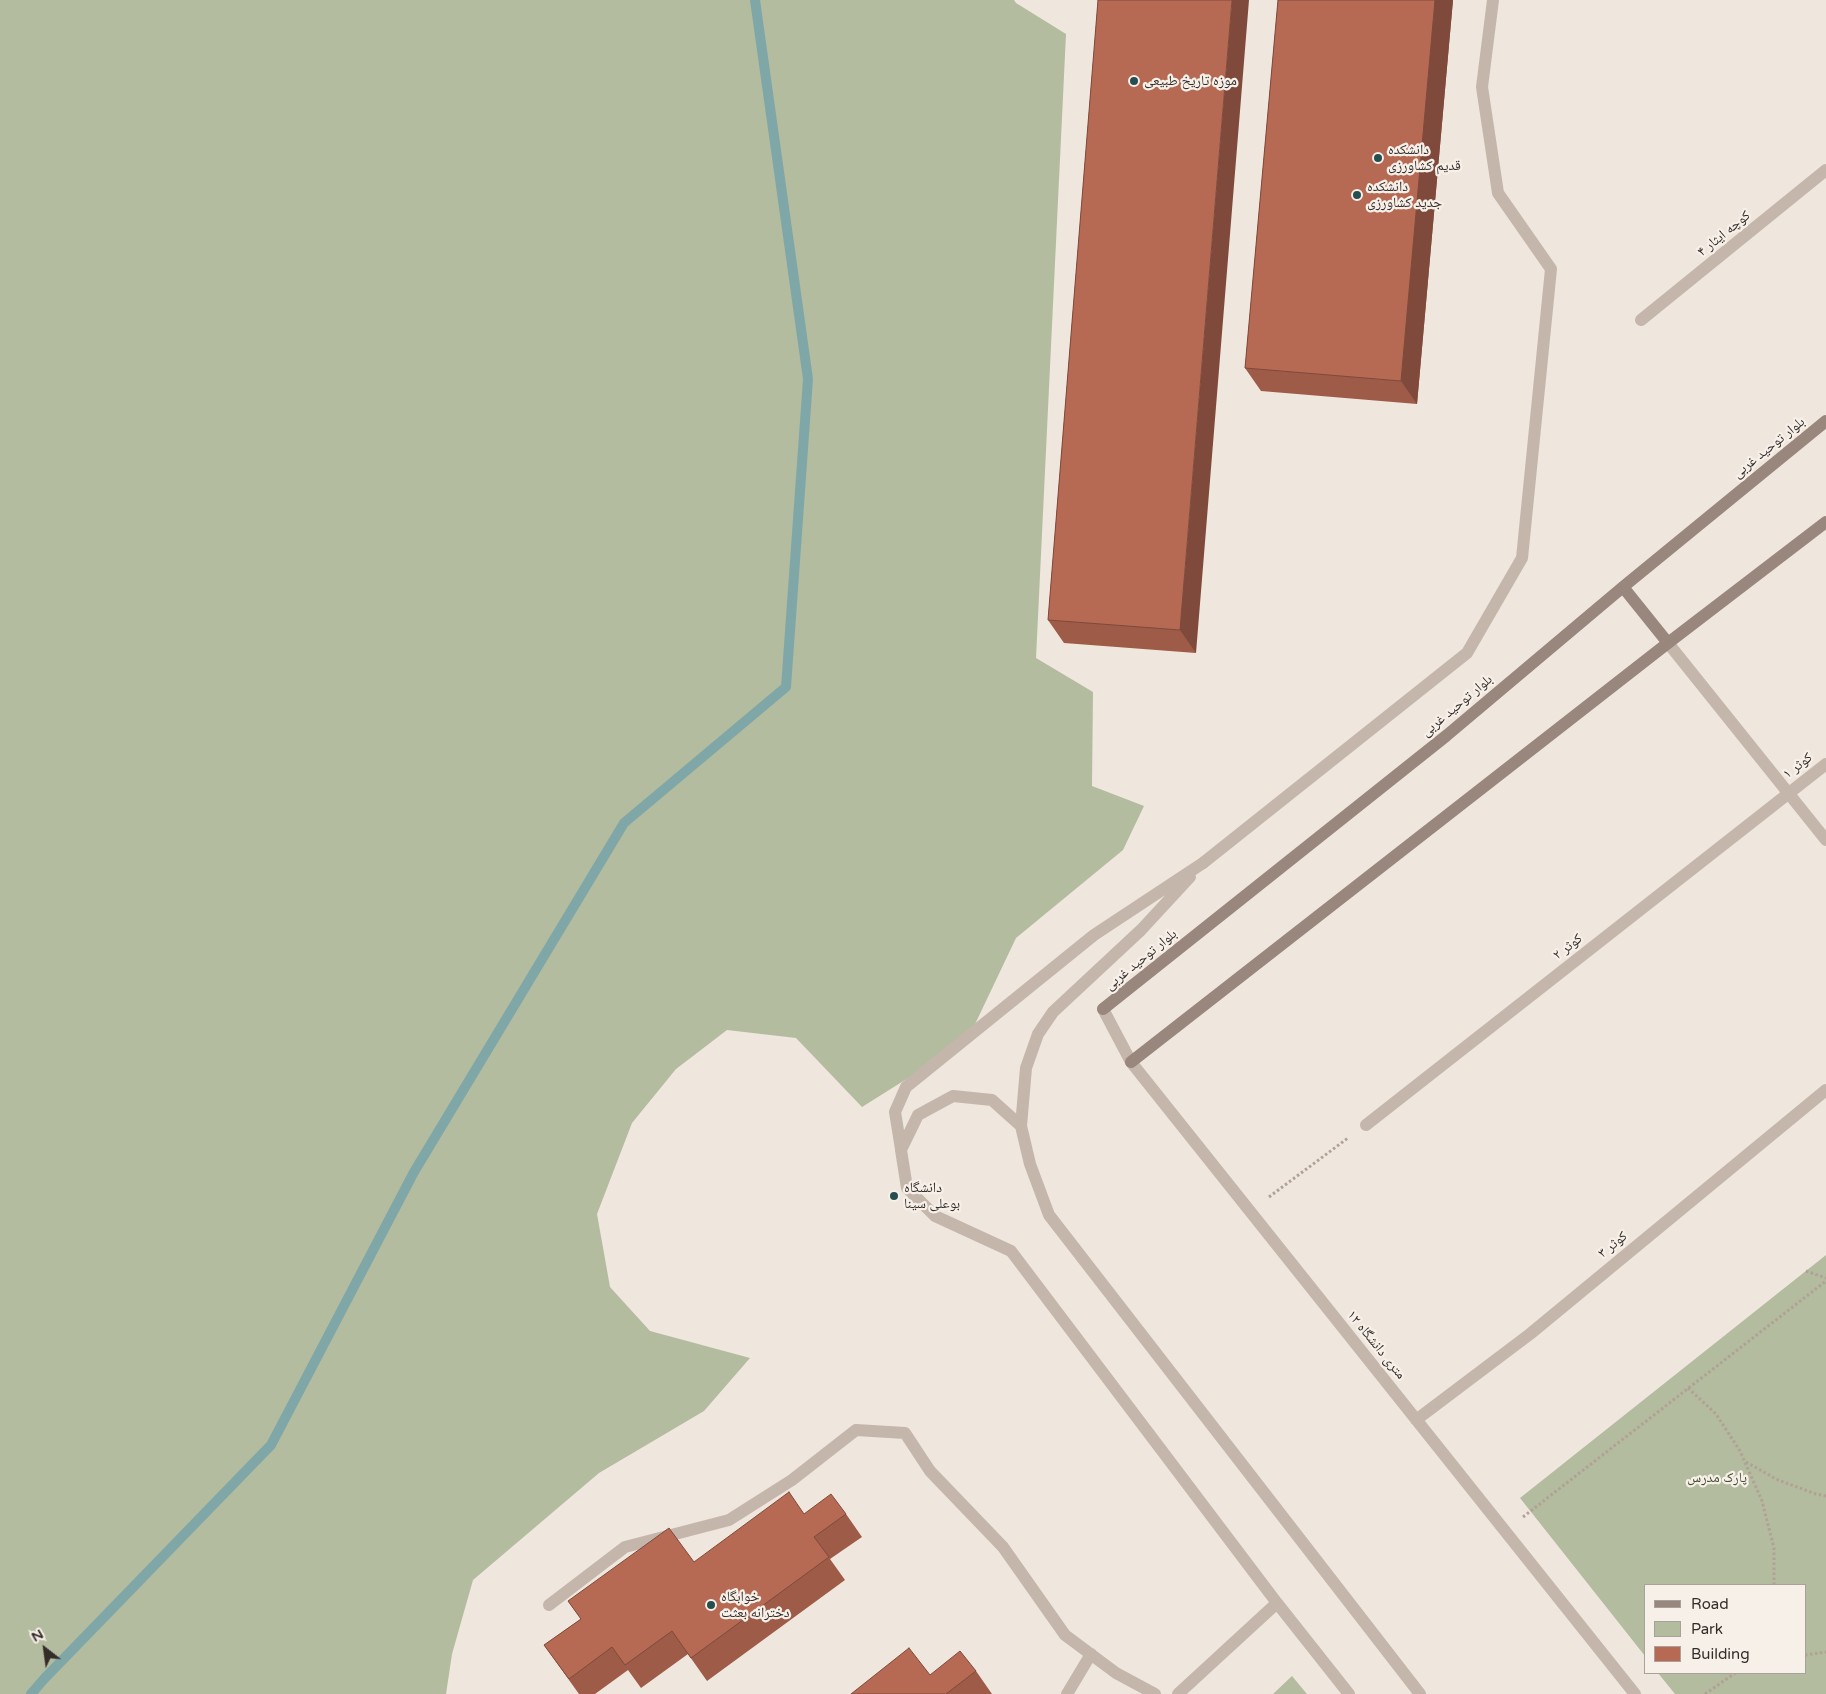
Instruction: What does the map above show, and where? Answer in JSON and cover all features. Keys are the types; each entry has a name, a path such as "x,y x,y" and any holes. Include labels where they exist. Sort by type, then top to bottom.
{"street":[{"path":"1349,1694 1277,1603 1010,1251 935,1216 907,1188 896,1112 906,1087 1094,935 1203,863 1467,653 1522,558 1551,269 1498,193 1482,87 1493,0"},
{"name":"کوچه ایثار ۴","path":"1641,320 1826,170"},
{"name":"بلوار توحید غربی","path":"1103,1010 1446,736 1623,587 1826,421"},
{"path":"1131,1062 1826,522"},
{"path":"1623,587 1826,840"},
{"name":"کوثر ۱","path":"1789,793 1826,764"},
{"name":"کوثر ۲","path":"1366,1125 1789,793"},
{"path":"1203,863 1141,930 1053,1012 1038,1034 1026,1068 1021,1126 1030,1164 1049,1214 1420,1694"},
{"name":"۱۲ متری دانشگاه","path":"1103,1010 1131,1062 1635,1694"},
{"name":"کوثر ۳","path":"1416,1420 1530,1334 1826,1090"},
{"path":"901,1150 918,1115 953,1096 992,1100 1021,1126"},
{"path":"550,1605 625,1547 729,1520 792,1480 856,1430 904,1433 930,1471 1003,1548 1064,1635 1116,1673 1155,1694"},
{"path":"1178,1694 1277,1603"},
{"path":"1067,1694 1090,1654"}],"path":[{"path":"1250,1211 1366,1125"},
{"path":"1504,1530 1531,1512 1826,1280 1806,1271"},
{"path":"1688,1388 1716,1414 1745,1462 1762,1501 1774,1548 1774,1584"},
{"path":"1745,1462 1778,1480 1826,1496"},
{"path":"1806,1655 1826,1652"},
{"path":"1705,1694 1734,1674"}],"green space":[{"path":"0,0 1014,0 1066,34 1036,658 1093,692 1092,786 1144,806 1123,850 1016,938 967,1041 862,1107 796,1038 727,1030 676,1069 632,1123 597,1214 610,1287 650,1331 750,1358 704,1411 599,1473 473,1580 452,1654 446,1694 0,1694"},
{"name":"پارک مدرس","path":"1826,1255 1826,1694 1675,1694 1659,1674 1806,1674 1806,1584 1644,1584 1644,1655 1520,1498"},
{"path":"1292,1676 1307,1694 1273,1694"}],"building":[{"path":"1098,0 1232,0 1180,630 1048,620"},
{"name":"دانشکده جدید کشاورزی","path":"1278,0 1435,0 1401,381 1245,368"},
{"name":"خوابگاه دخترانه بعثت","path":"789,1492 804,1514 831,1494 846,1514 814,1537 829,1557 691,1658 672,1631 625,1665 612,1647 569,1679 544,1645 581,1619 568,1601 669,1528 694,1562"},
{"path":"909,1648 930,1675 960,1651 976,1671 946,1694 851,1694"}],"waterway":[{"path":"31,1694 271,1445 414,1172 624,823 786,687 808,379 755,0"}],"place":[{"name":"موزه تاریخ طبیعی","path":"1134,81"},
{"name":"دانشکده قدیم کشاورزی","path":"1378,158"},
{"name":"دانشکده جدید کشاورزی","path":"1357,195"},
{"name":"دانشگاه بوعلی سینا","path":"894,1196"},
{"name":"خوابگاه دخترانه بعثت","path":"711,1605"}]}
